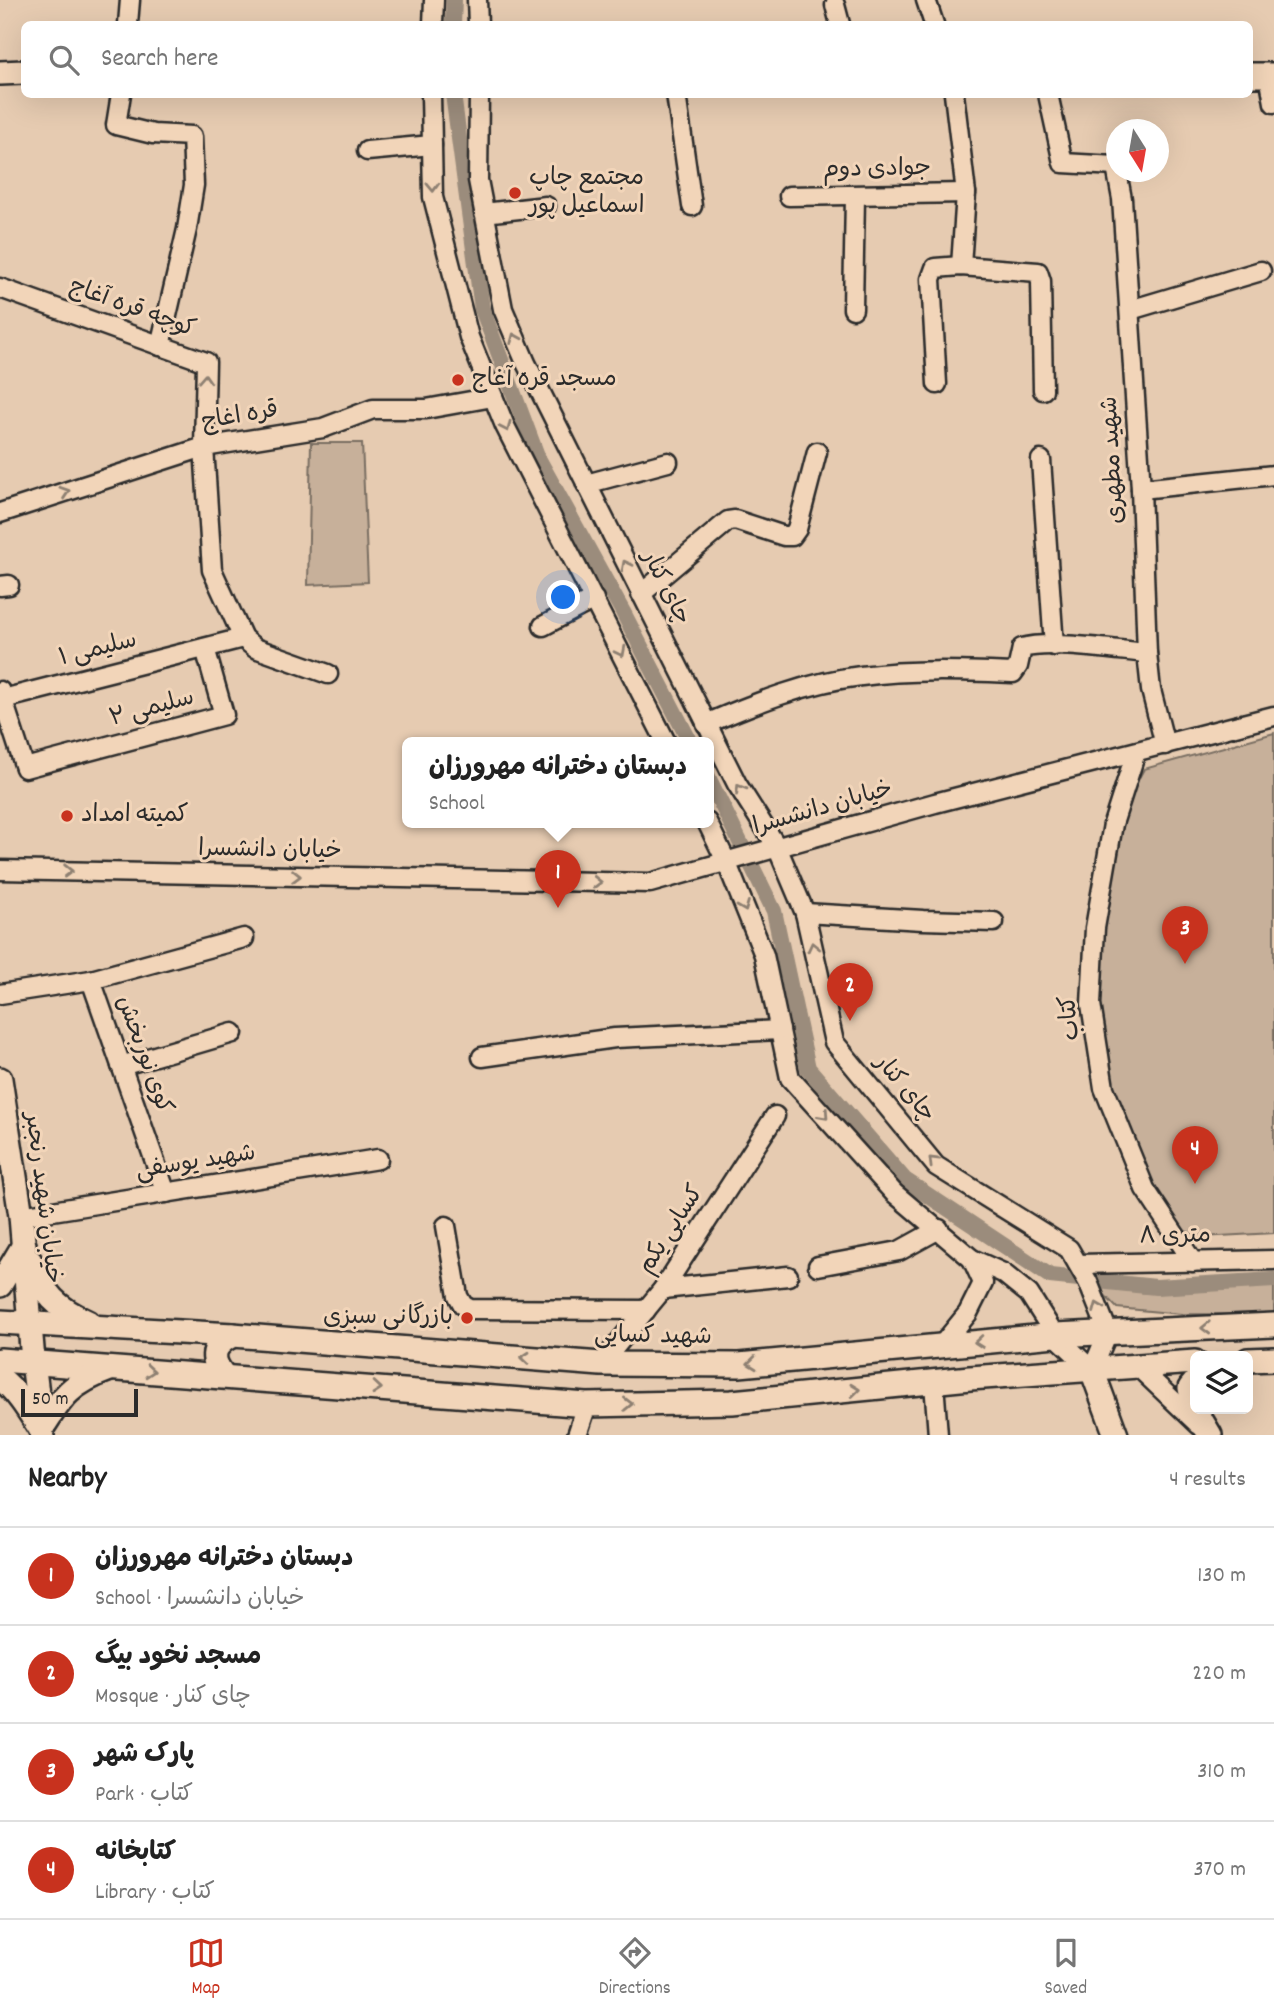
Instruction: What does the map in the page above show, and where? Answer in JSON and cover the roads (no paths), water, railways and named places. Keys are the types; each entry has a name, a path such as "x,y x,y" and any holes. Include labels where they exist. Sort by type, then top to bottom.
{"main road":[{"path":"0,73 21,72"},
{"name":"خیابان شهید رنجبر","path":"0,1079 5,1151 21,1216 41,1432"},
{"path":"0,1285 24,1245"},
{"path":"24,1245 39,1283 52,1300 66,1313 97,1326"},
{"name":"شهید کسایی","path":"0,1322 233,1335 601,1364 739,1365 1055,1335 1274,1325"},
{"path":"224,1376 215,1366 214,1353 221,1341 233,1335"},
{"path":"1253,1360 1274,1359"},
{"path":"0,1360 587,1405 732,1402 1190,1362"},
{"path":"0,1378 26,1406 41,1432 71,1388 89,1376 113,1368"},
{"path":"1092,1370 1116,1435"},
{"path":"1198,1414 1210,1435"}],"street":[{"path":"128,21 130,0"},
{"path":"433,21 434,0"},
{"path":"477,0 478,21"},
{"path":"926,0 933,21"},
{"path":"835,5 839,21"},
{"path":"1264,75 1274,103"},
{"path":"120,98 116,125 153,134 192,136 194,185 187,229 160,345"},
{"path":"432,98 433,197 469,337 505,426 663,737"},
{"name":"چای کنار","path":"480,98 478,180 503,309 526,363 713,737"},
{"path":"677,98 692,206"},
{"path":"954,98 966,194 961,266"},
{"path":"1049,98 1063,163 1106,165"},
{"path":"367,151 432,145"},
{"name":"شهید مطهری","path":"1119,182 1141,489 1147,653 1151,690 1165,745"},
{"name":"جوادی دوم","path":"789,196 966,194"},
{"path":"853,309 855,196"},
{"path":"484,213 546,206"},
{"path":"937,384 931,279 936,268 961,266 1032,270 1038,272 1041,281 1043,390"},
{"path":"1130,310 1261,271"},
{"name":"کوچه قره آغاج","path":"0,288 206,362 204,447"},
{"name":"قره اغاج","path":"0,513 204,447 323,428 373,410 426,409 494,397"},
{"path":"204,447 212,570 243,638 255,648 328,674"},
{"path":"641,594 728,521 735,520 784,536 792,536 797,529 817,452"},
{"path":"1041,460 1054,646"},
{"path":"586,484 668,462"},
{"path":"1141,489 1274,475"},
{"path":"543,626 594,599"},
{"name":"سلیمی ۱","path":"2,695 243,638"},
{"path":"706,724 772,699 859,676 928,670 1013,673 1018,666 1022,648 1054,646 1147,653"},
{"name":"سلیمی ۲","path":"2,695 24,768 224,715 205,648"},
{"name":"خیابان دانشسرا","path":"0,870 650,883 935,803 1274,716"},
{"name":"چای کنار","path":"714,739 737,784 777,847 805,913 834,1042 936,1166 1069,1249 1088,1282 1108,1332"},
{"name":"کتاب","path":"1136,752 1113,824 1096,928 1091,1004 1104,1088 1145,1189 1193,1262"},
{"path":"710,828 764,955 790,1077 894,1193 972,1259 1003,1273 1029,1294 1055,1335 1092,1370 1108,1332"},
{"path":"805,913 994,922"},
{"path":"90,980 244,938"},
{"name":"کوی نوربخش","path":"0,994 90,980 166,1193"},
{"path":"482,1057 615,1038 780,1030"},
{"path":"121,1066 233,1033"},
{"name":"کسایی یکم","path":"601,1364 663,1289 775,1116"},
{"name":"شهید یوسفی","path":"21,1216 377,1158"},
{"path":"446,1226 458,1296 463,1305 470,1309 646,1310"},
{"path":"818,1266 899,1251 939,1229"},
{"path":"942,1345 968,1313 983,1283 972,1259"},
{"name":"۸ متری","path":"1078,1264 1274,1260"},
{"path":"663,1289 788,1276"},
{"path":"1136,1365 1210,1435"},
{"path":"934,1383 938,1435"},
{"path":"577,1435 587,1405"}],"waterway":[{"path":"453,21 454,0"},
{"path":"454,98 482,309 538,458 623,612 687,737"},
{"path":"714,789 774,911 808,1068 905,1180 1050,1276 1156,1287 1274,1280"}],"place":[{"name":"مجتمع چاپ اسماعیل پور","path":"515,193"},
{"name":"مسجد قره آغاج","path":"458,380"},
{"name":"کمیته امداد","path":"67,816"},
{"name":"دبستان دخترانه مهرورزان","path":"558,908"},
{"name":"پارک شهر","path":"1185,964"},
{"name":"مسجد نخود‌ بیگ","path":"850,1021"},
{"name":"کتابخانه","path":"1195,1184"},
{"name":"بازرگانی سبزی","path":"467,1318"}]}
